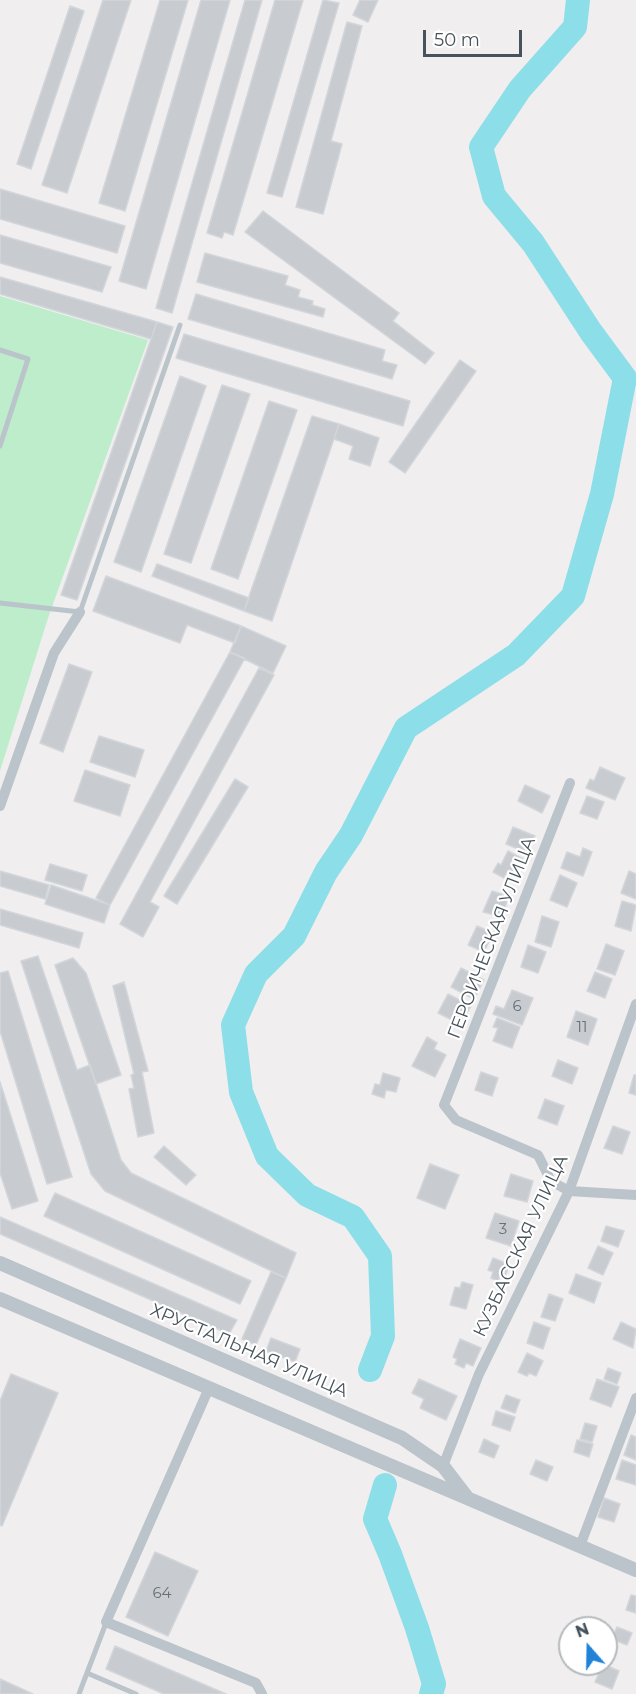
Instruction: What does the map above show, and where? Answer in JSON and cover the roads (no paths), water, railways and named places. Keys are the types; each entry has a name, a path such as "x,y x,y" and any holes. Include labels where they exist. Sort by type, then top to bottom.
{"street":[{"path":"0,806 54,653 81,612"},
{"name":"ГЕРОИЧЕСКАЯ УЛИЦА","path":"568,1191 551,1181 538,1155 456,1120 444,1105 570,783"},
{"name":"КУЗБАССКАЯ УЛИЦА","path":"443,1466 479,1374 568,1191 636,1004"},
{"path":"568,1191 636,1195"},
{"name":"ХРУСТАЛЬНАЯ УЛИЦА","path":"0,1263 402,1438 443,1466 468,1498"},
{"name":"ХРУСТАЛЬНАЯ УЛИЦА","path":"0,1299 636,1570"},
{"path":"209,1388 106,1623 256,1683 262,1694"},
{"path":"580,1546 636,1398"}],"lane":[{"path":"0,603 81,612 180,325"},
{"path":"0,350 28,359 0,446"},
{"path":"79,1694 106,1623"},
{"path":"87,1673 136,1694"}],"waterway":[{"path":"370,1370 383,1336 380,1256 353,1217 307,1195 267,1156 241,1092 233,1025 256,974 294,936 326,872 351,835 406,728 516,655 573,596 602,494 625,378 591,332 533,243 494,196 481,147 520,89 575,27 578,0"},
{"path":"385,1485 375,1519 417,1628 434,1684 431,1694"}]}
